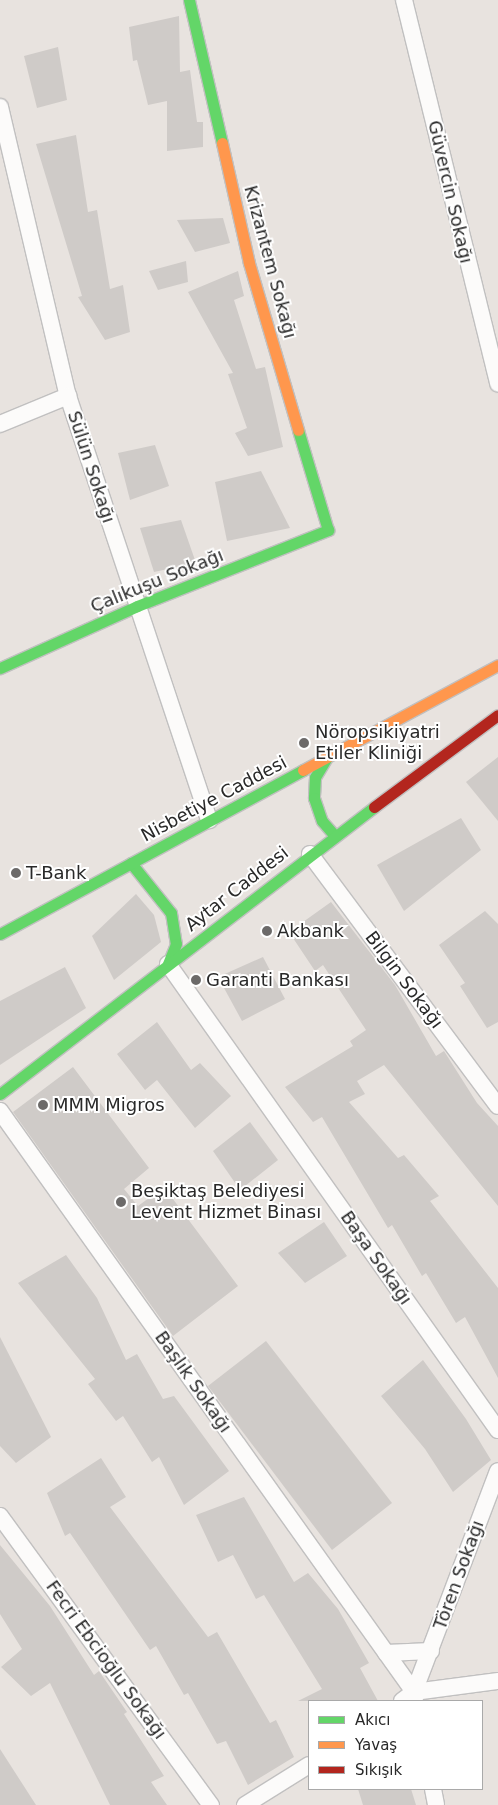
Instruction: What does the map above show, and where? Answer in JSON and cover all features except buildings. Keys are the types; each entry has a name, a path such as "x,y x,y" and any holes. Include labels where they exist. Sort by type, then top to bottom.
{"main road":[{"name":"Krizantem Sokağı","path":"189,0 249,263 328,530"},
{"name":"Çalıkuşu Sokağı","path":"0,668 137,606 328,530"},
{"name":"Nisbetiye Caddesi","path":"0,934 498,665"},
{"name":"Aytar Caddesi","path":"0,1094 310,854 498,715"},
{"path":"326,759 315,777 314,798 322,821 335,836"},
{"path":"131,863 159,893 170,912 176,944 168,964"}],"street":[{"name":"Güvercin Sokağı","path":"404,0 498,384"},
{"name":"Sülün Sokağı","path":"0,107 68,396 209,820"},
{"path":"0,424 68,396"},
{"name":"Bilgin Sokağı","path":"310,854 498,1106"},
{"name":"Başa Sokağı","path":"168,964 498,1430"},
{"name":"Başlık Sokağı","path":"0,1111 386,1653 410,1698"},
{"name":"Tören Sokağı","path":"410,1698 431,1651 498,1471"},
{"name":"Fecri Ebcioğlu Sokağı","path":"0,1516 211,1805"},
{"path":"386,1653 431,1651"},
{"path":"410,1698 498,1681"},
{"path":"245,1805 308,1766"},
{"path":"433,1790 436,1805"}],"traffic: fast":[{"path":"189,0 222,143"},
{"path":"0,668 137,606 328,530 298,430"},
{"path":"326,759 315,777 314,798 322,821 335,836"},
{"path":"0,934 303,770"},
{"path":"0,1094 374,807"},
{"path":"131,863 171,913 176,944 168,964"}],"traffic: slow":[{"path":"222,143 249,263 298,430"},
{"path":"303,770 498,665"}],"traffic: jam":[{"path":"374,807 498,715"}],"place":[{"name":"Nöropsikiyatri Etiler Kliniği","path":"304,743"},
{"name":"T-Bank","path":"16,873"},
{"name":"Akbank","path":"267,931"},
{"name":"Garanti Bankası","path":"196,980"},
{"name":"MMM Migros","path":"43,1105"},
{"name":"Beşiktaş Belediyesi Levent Hizmet Binası","path":"121,1202"}]}
